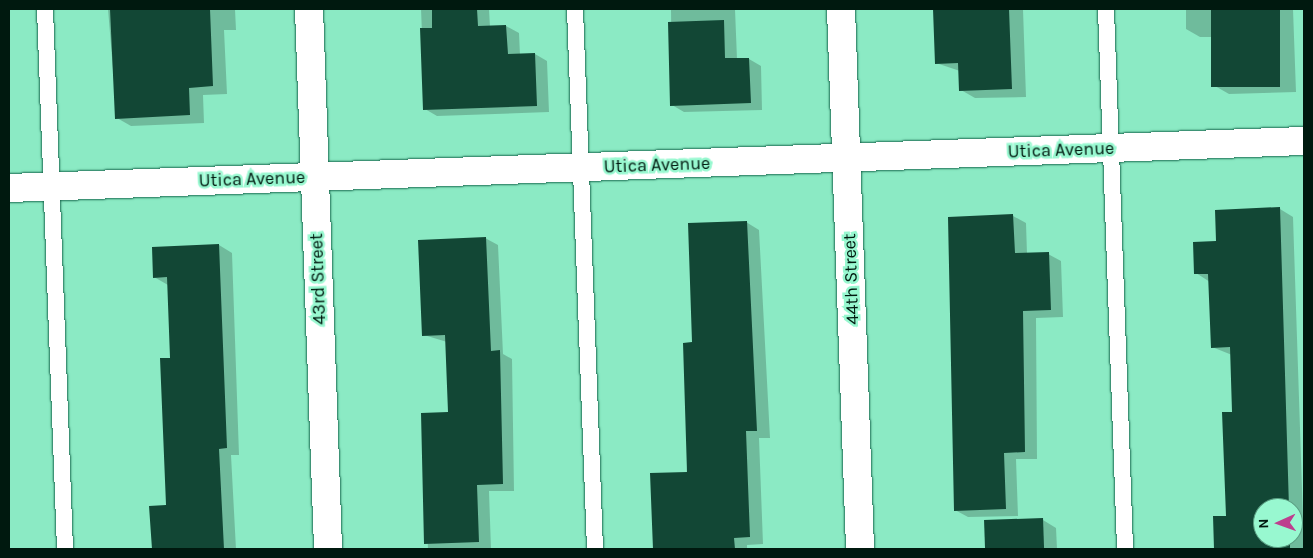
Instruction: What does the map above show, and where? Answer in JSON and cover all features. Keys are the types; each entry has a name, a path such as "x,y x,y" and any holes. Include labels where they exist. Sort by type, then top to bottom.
{"street":[{"name":"43rd Street","path":"309,9 328,549"},
{"name":"44th Street","path":"841,9 860,549"},
{"name":"Utica Avenue","path":"9,188 1304,141"}],"lane":[{"path":"45,9 65,549"},
{"path":"575,9 595,549"},
{"path":"1106,9 1125,549"}],"building":[{"path":"110,9 210,9 213,86 189,88 190,115 115,119"},
{"path":"432,9 477,9 478,26 506,25 508,54 535,53 537,106 423,110 420,28 432,28"},
{"path":"933,9 1009,9 1012,89 959,91 958,63 935,64"},
{"path":"1211,9 1280,9 1280,87 1211,87"},
{"path":"724,20 725,58 749,58 751,103 670,106 668,22"},
{"path":"1280,207 1289,498 1253,498 1253,548 1290,549 1214,549 1213,516 1226,516 1222,412 1232,412 1230,347 1211,348 1208,274 1194,274 1193,242 1216,241 1215,210"},
{"path":"1013,214 1015,253 1049,252 1051,310 1023,311 1025,452 1004,453 1006,509 954,511 948,217"},
{"path":"747,221 757,431 746,431 750,537 734,538 735,549 653,549 650,473 687,472 683,343 692,342 688,223"},
{"path":"486,237 491,351 500,350 503,484 477,485 479,542 424,544 421,413 448,412 445,335 422,336 418,240"},
{"path":"219,244 227,448 219,449 224,549 152,549 149,506 166,505 160,358 170,358 167,277 153,278 152,247"},
{"path":"1043,518 1044,549 985,549 984,520"}]}
